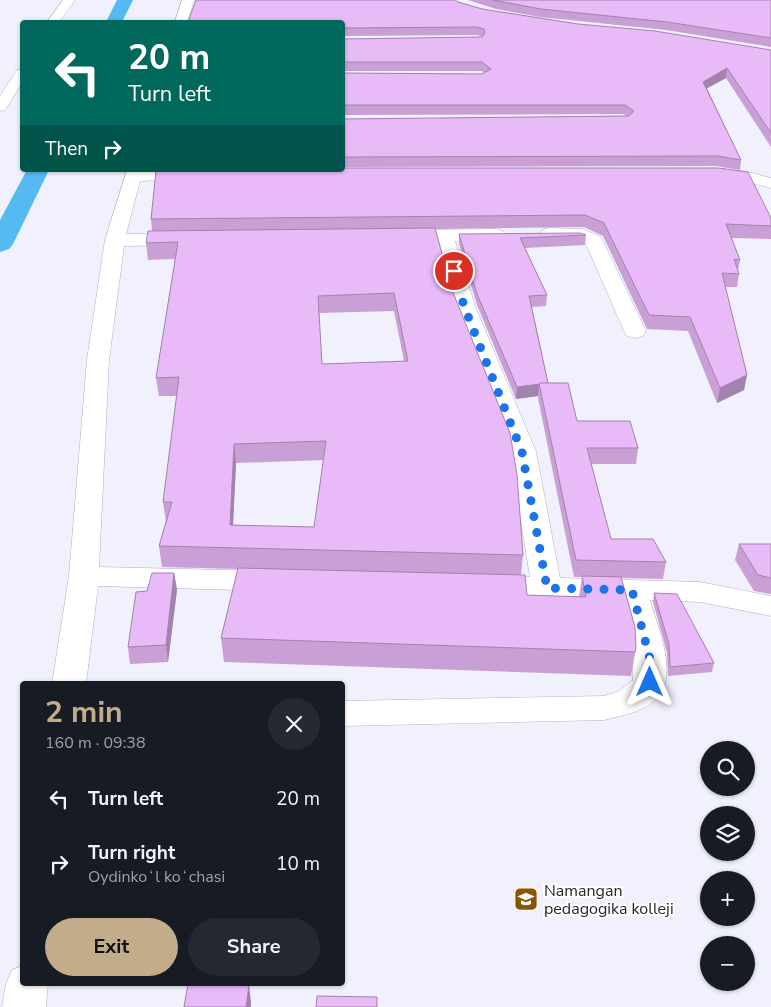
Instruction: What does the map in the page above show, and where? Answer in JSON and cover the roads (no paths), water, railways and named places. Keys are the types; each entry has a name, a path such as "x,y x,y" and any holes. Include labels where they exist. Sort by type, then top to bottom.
{"street":[{"path":"55,20 70,0"},
{"path":"182,20 188,0"},
{"path":"0,107 20,76"},
{"path":"69,681 84,576 98,360 115,240 134,173 209,174"},
{"path":"696,173 733,174 771,183"},
{"path":"384,236 514,234"},
{"path":"533,234 583,235 594,241 635,331"},
{"path":"444,236 464,306 522,452 547,588"},
{"path":"115,240 205,239"},
{"path":"84,576 301,582"},
{"path":"458,586 700,592 771,606"},
{"path":"345,714 604,708 625,704 642,693 650,682 652,667 632,590"},
{"path":"24,1007 27,986"}],"waterway":[{"path":"115,20 125,0"},
{"path":"0,244 37,172"}],"place":[{"name":"Namangan pedagogika kolleji","path":"526,899"}]}
